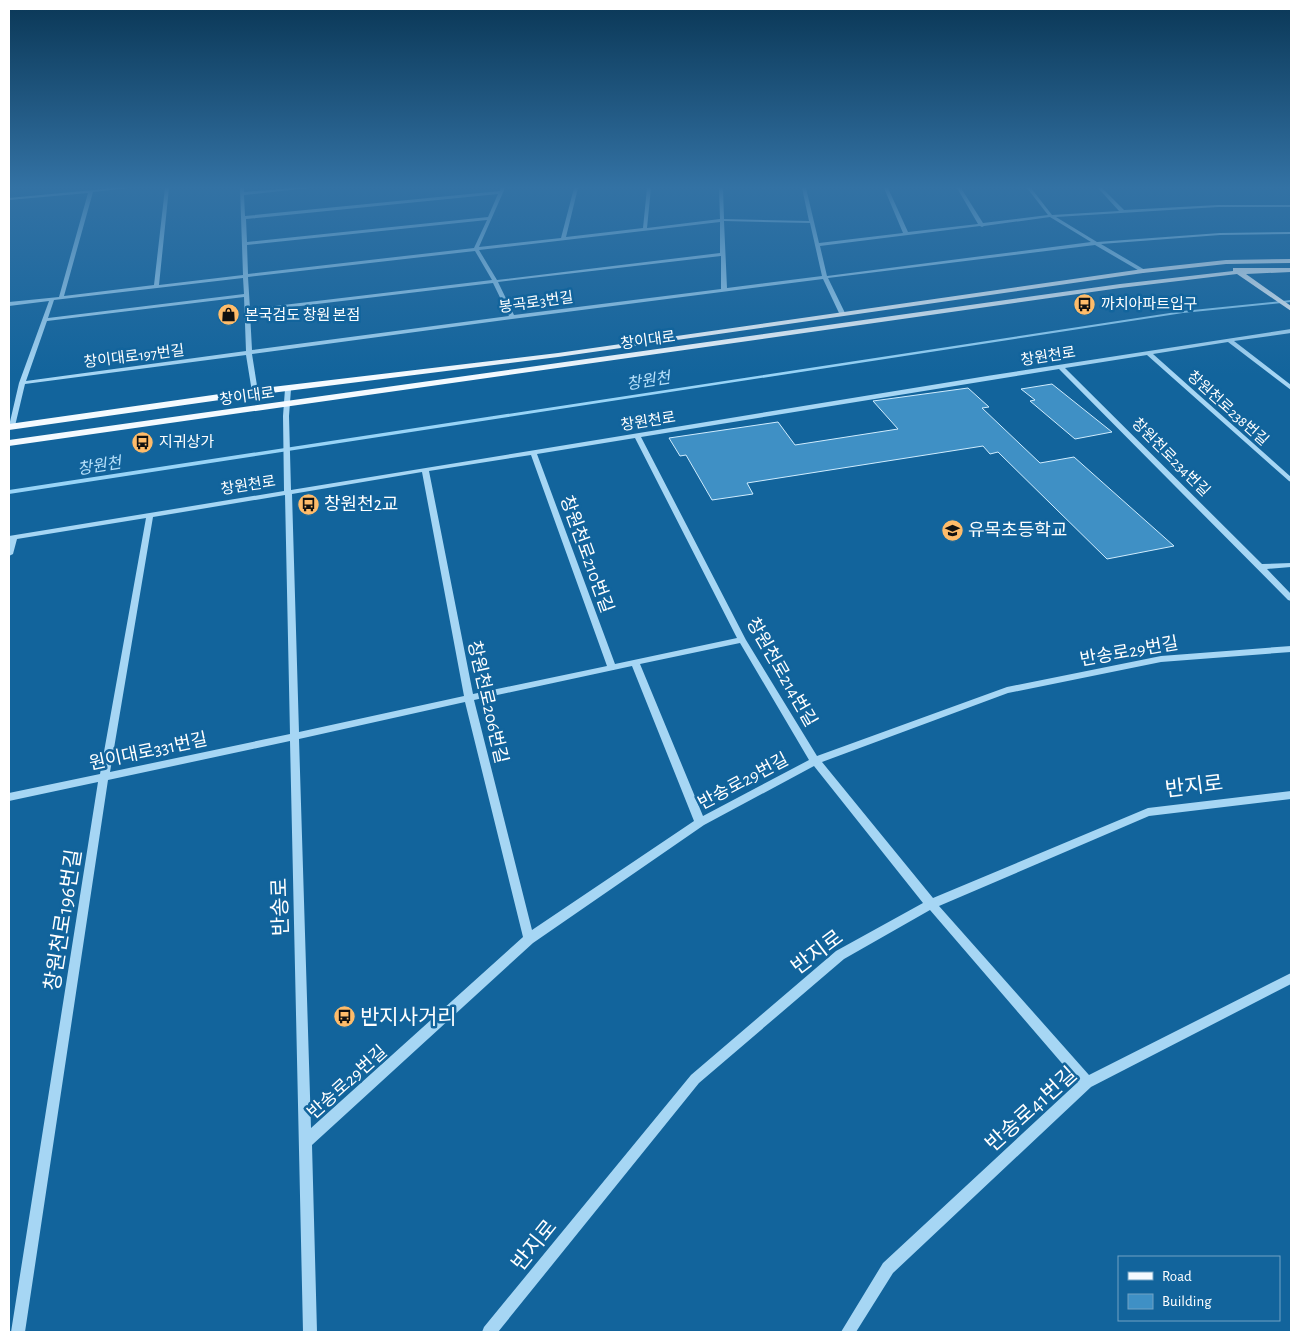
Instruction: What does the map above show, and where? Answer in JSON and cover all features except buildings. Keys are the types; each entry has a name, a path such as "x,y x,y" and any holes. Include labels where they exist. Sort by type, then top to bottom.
{"main road":[{"name":"창이대로","path":"11,427 255,392 558,355 1143,271 1226,262 1291,261"},
{"path":"1226,262 1291,309"},
{"name":"창이대로","path":"9,443 847,324 1239,272 1291,270"},
{"path":"842,313 847,324"}],"street":[{"path":"61,298 74,251"},
{"path":"156,287 160,251"},
{"path":"244,251 250,354 255,392"},
{"path":"9,304 463,251"},
{"path":"477,251 495,281 512,317"},
{"path":"723,251 724,290"},
{"path":"819,251 825,277 842,313"},
{"name":"봉곡로3번길","path":"250,354 512,317 1036,251"},
{"path":"1109,251 1143,271"},
{"path":"247,311 723,254"},
{"path":"45,320 247,295"},
{"path":"11,427 22,383 52,299"},
{"name":"창원천로","path":"11,537 150,514 288,486 425,470 1291,331"},
{"path":"1230,340 1291,388"},
{"name":"창원천로238번길","path":"1148,353 1291,480"},
{"name":"창이대로197번길","path":"22,383 250,354"},
{"name":"창원천로234번길","path":"1061,367 1291,598"},
{"path":"286,405 288,389"},
{"name":"반송로","path":"286,405 310,1332"},
{"name":"창원천로214번길","path":"637,435 742,640 815,761 931,904 1087,1083"},
{"name":"창원천로210번길","path":"533,452 611,666"},
{"name":"창원천로206번길","path":"425,470 469,699 529,939"},
{"name":"창원천로196번길","path":"18,1332 104,777 150,514"},
{"path":"9,554 11,537"},
{"path":"1260,567 1291,565"},
{"name":"원이대로331번길","path":"9,797 469,699 611,666 742,640"},
{"name":"반송로29번길","path":"305,1142 529,939 700,822 815,761 1007,690 1161,659 1291,649"},
{"path":"634,662 700,822"},
{"name":"반지로","path":"489,1332 695,1079 840,955 931,904 1148,812 1291,795"},
{"name":"반송로41번길","path":"848,1332 888,1268 1087,1083 1291,978"}],"waterway":[{"name":"창원천","path":"9,492 1183,312 1291,301"}],"place":[{"name":"까치아파트입구","path":"1085,304"},
{"name":"본국검도 창원 본점","path":"229,315"},
{"name":"지귀상가","path":"143,442"},
{"name":"창원천2교","path":"308,504"},
{"name":"유목초등학교","path":"952,530"},
{"name":"반지사거리","path":"344,1017"}]}
